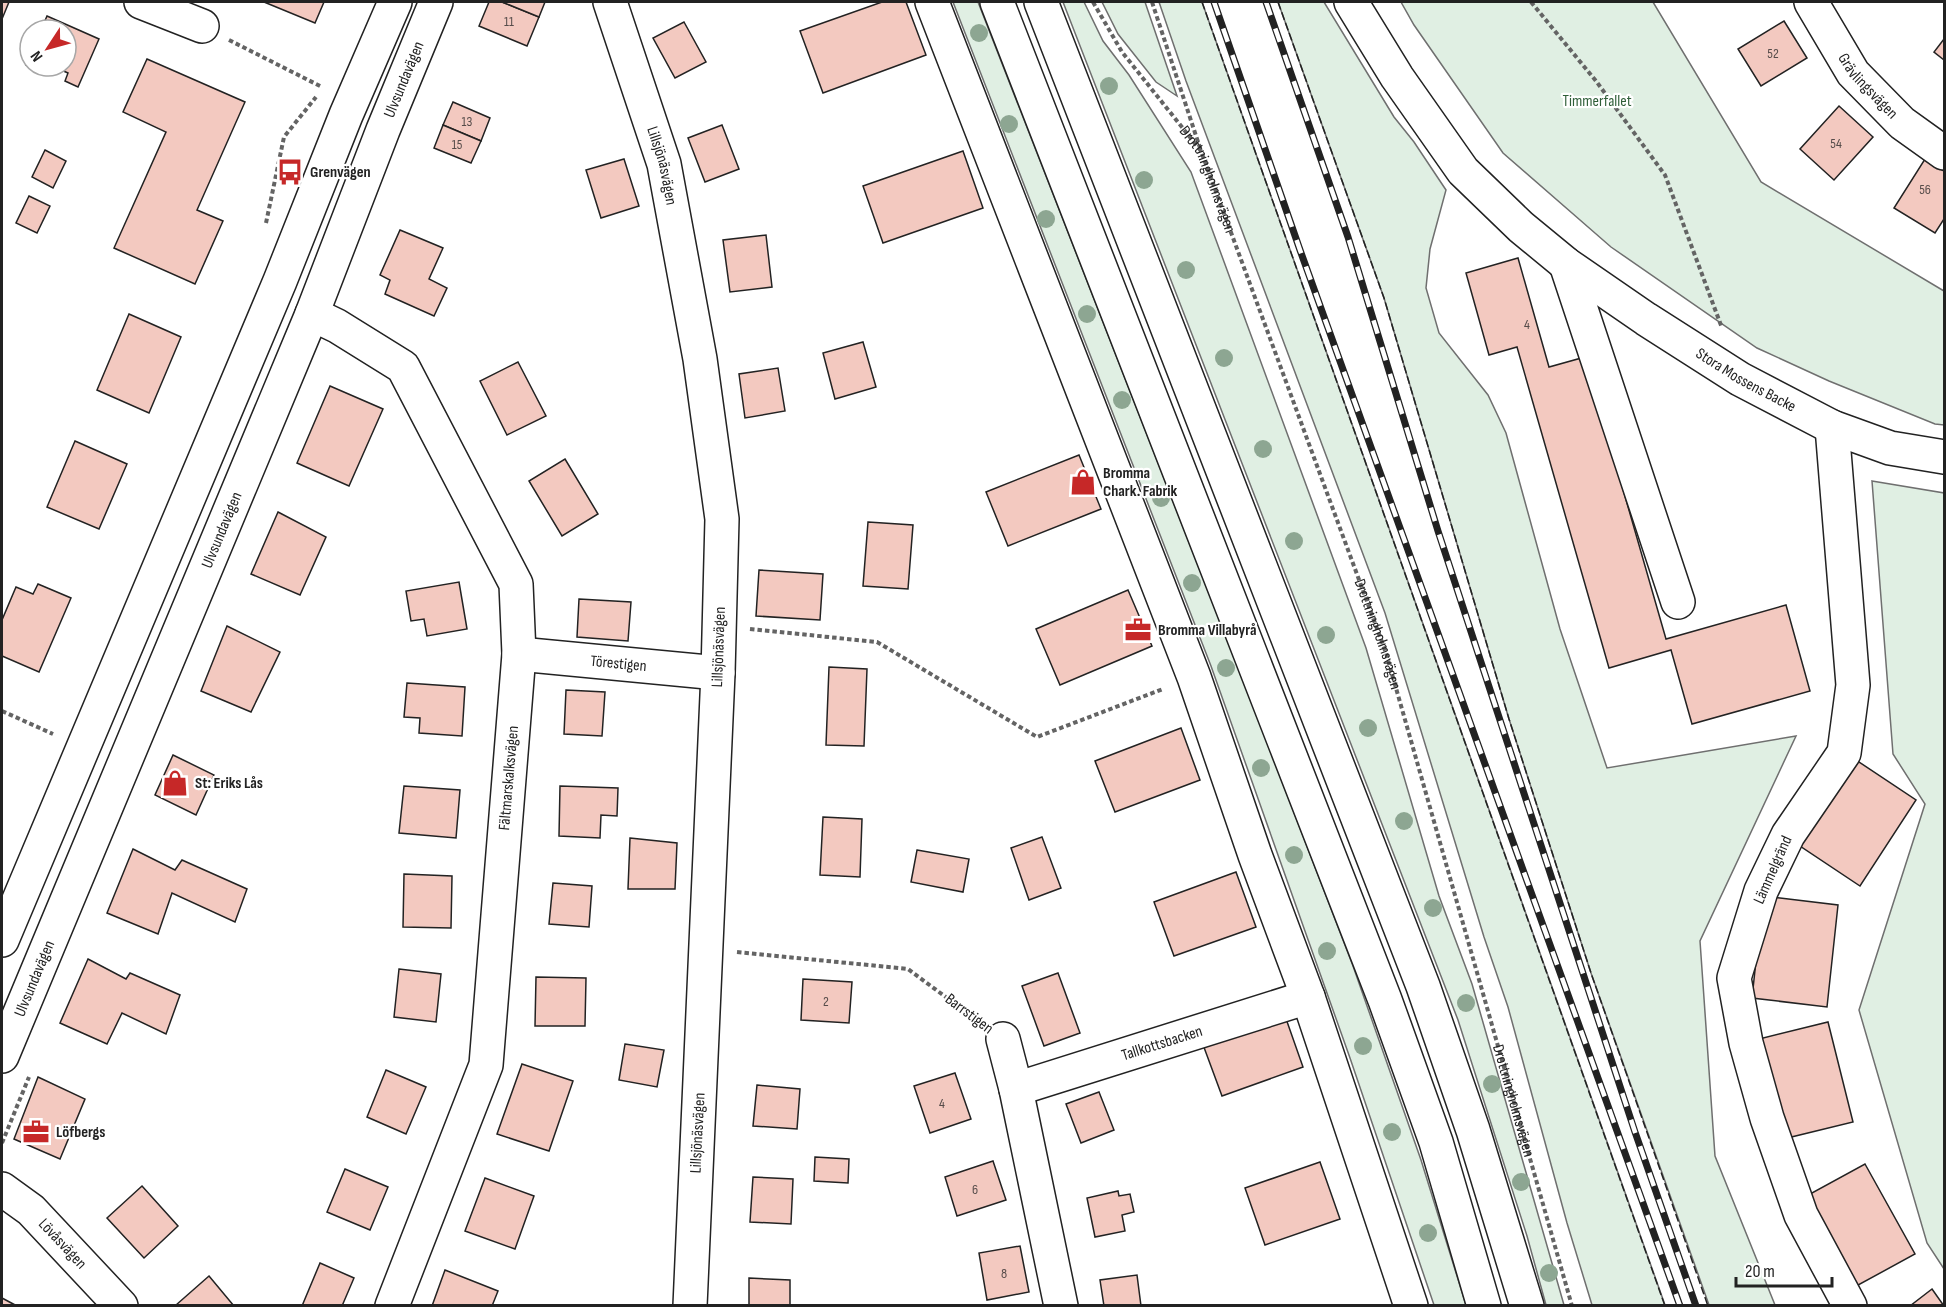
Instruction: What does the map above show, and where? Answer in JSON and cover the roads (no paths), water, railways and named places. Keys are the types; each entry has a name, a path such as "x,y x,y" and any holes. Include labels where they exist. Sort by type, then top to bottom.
{"street":[{"path":"141,2 202,26"},
{"path":"2,940 395,2"},
{"name":"Ulvsundavägen","path":"2,1056 312,314 383,130 436,2"},
{"name":"Lillsjönäsvägen","path":"610,2 664,164 700,358 722,519 720,626 690,1305"},
{"path":"932,2 1194,677 1255,855 1308,998 1411,1305"},
{"path":"997,2 1385,1000 1436,1142 1484,1305"},
{"path":"1041,2 1423,987 1473,1130 1527,1305"},
{"name":"Stora Mossens Backe","path":"1351,2 1397,77 1463,171 1521,227 1566,264 1740,379 1832,427 1890,448 1944,458"},
{"name":"Grävlingsvägen","path":"1810,2 1853,73 1902,123 1944,153"},
{"path":"1566,264 1678,602"},
{"name":"Fältmarskalksvägen","path":"312,314 337,326 403,367 516,584 519,654 486,1065 392,1305"},
{"name":"Lämmelgränd","path":"1832,427 1853,685 1844,753 1788,835 1761,891 1734,978 1746,1043 1797,1205 1850,1305"},
{"name":"Törestigen","path":"519,654 718,673"},
{"name":"Tallkottsbacken","path":"1016,1089 1308,998"},
{"name":"Barrstigen","path":"1003,1039 1016,1089 1061,1305"},
{"name":"Lövåsvägen","path":"2,1189 31,1210 121,1305"}],"railway":[{"path":"1214,2 1300,250 1680,1306"},
{"path":"1266,2 1348,237 1438,531 1635,1132 1696,1306"}],"place":[{"name":"Grenvägen","path":"290,172"},
{"name":"Bromma Chark. Fabrik","path":"1083,482"},
{"name":"Bromma Villabyrå","path":"1138,630"},
{"name":"St: Eriks Lås","path":"175,783"},
{"name":"Löfbergs","path":"36,1132"}],"park label":[{"name":"Timmerfallet","path":"1597,101"}]}
